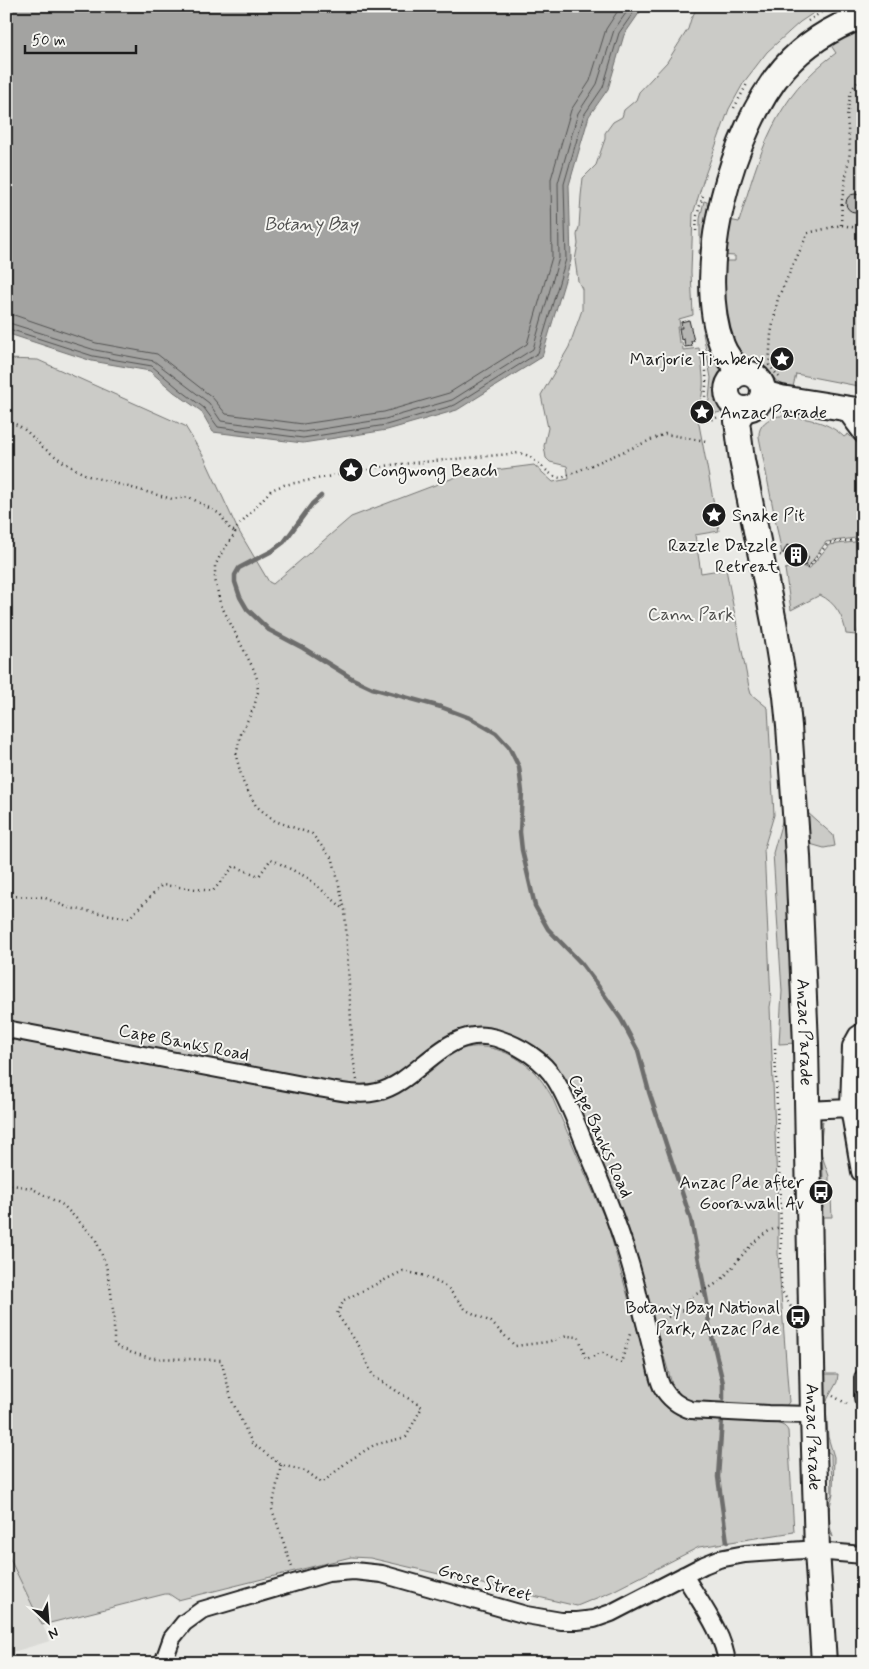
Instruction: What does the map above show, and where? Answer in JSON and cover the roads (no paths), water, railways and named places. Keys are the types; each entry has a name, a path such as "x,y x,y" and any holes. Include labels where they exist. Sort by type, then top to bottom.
{"main road":[{"path":"742,373 729,358 720,341 713,281 718,217 734,163 752,119 772,85 786,67 802,51 825,34 838,26 863,16"},
{"path":"773,387 757,405 750,409 734,405 728,398 728,384 732,379 742,373 750,373 762,384 773,387 781,398 853,410"},
{"name":"Anzac Parade","path":"744,409 737,421 741,454 774,622 786,696 798,856 806,1045 817,1550 824,1663"}],"street":[{"path":"853,410 863,436"},
{"name":"Cape Banks Road","path":"6,1028 358,1094 376,1092 392,1087 439,1051 463,1038 478,1036 494,1038 519,1047 539,1061 556,1080 578,1127 616,1220 632,1271 660,1381 671,1399 691,1410 813,1415"},
{"path":"863,1031 857,1034 851,1046 849,1108 860,1172 863,1175"},
{"path":"807,1110 849,1108"},
{"path":"863,1378 863,1398"},
{"name":"Grose Street","path":"163,1663 172,1638 184,1623 202,1610 328,1573 354,1570 382,1574 526,1615 577,1622 611,1613 711,1561 729,1556 817,1550 837,1554 863,1555"},
{"path":"684,1575 712,1621 726,1653 727,1663"}],"water":[{"name":"Botany Bay","path":"6,6 644,6 624,35 608,89 589,116 569,185 571,260 542,357 457,410 387,430 303,443 213,432 201,411 174,392 150,371 92,361 6,333"}],"waterway":[{"path":"321,496 312,504 284,542 272,551 239,568 235,575 235,582 240,597 247,609 269,630 303,648 353,679 372,688 441,707 470,718 496,733 509,747 519,767 522,792 520,832 522,850 535,906 548,929 581,963 596,983 621,1019 638,1051 649,1092 691,1220 707,1302 709,1324 723,1383 723,1399"},
{"path":"722,1419 718,1477 727,1542"}],"place":[{"name":"Marjorie Timbery","path":"782,359"},
{"name":"Anzac Parade","path":"702,412"},
{"name":"Congwong Beach","path":"351,470"},
{"name":"Snake Pit","path":"714,515"},
{"name":"Razzle Dazzle Retreat","path":"796,555"},
{"name":"Anzac Pde after Goorawahl Av","path":"821,1192"},
{"name":"Botany Bay National Park, Anzac Pde","path":"798,1317"}],"park label":[{"name":"Cann Park","path":"691,614"}]}
